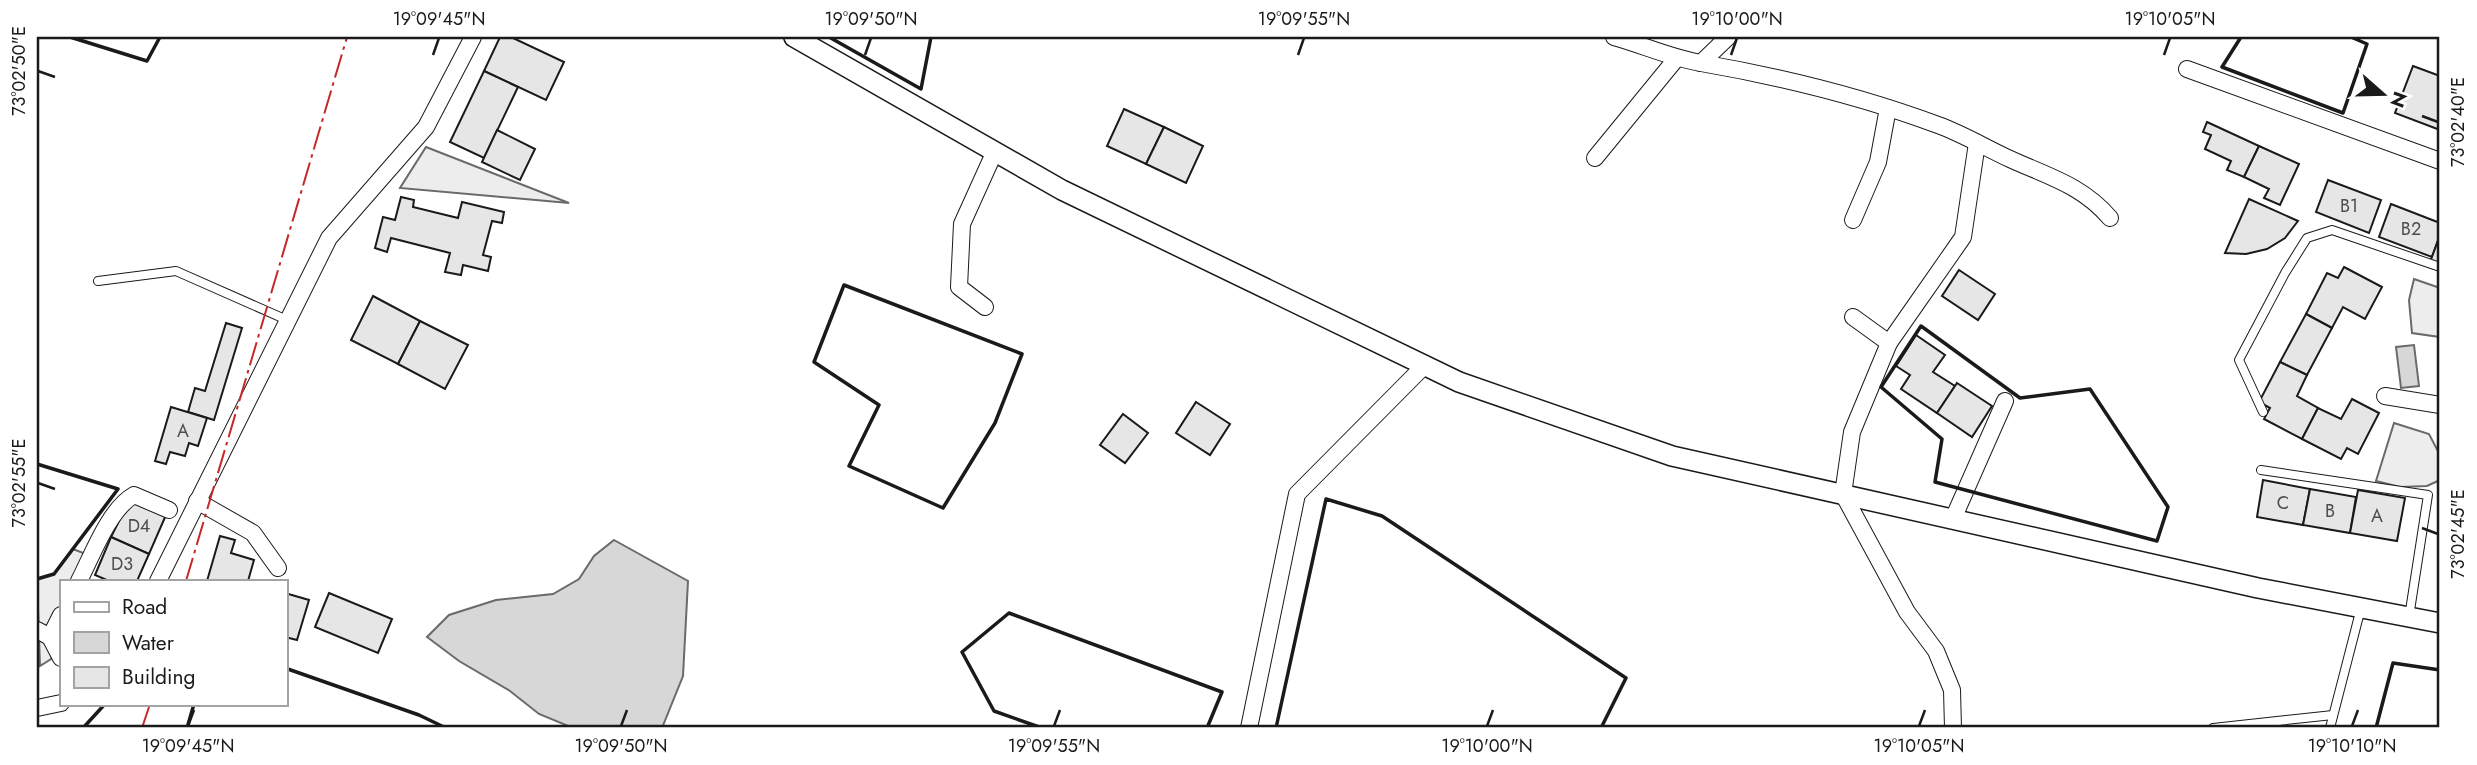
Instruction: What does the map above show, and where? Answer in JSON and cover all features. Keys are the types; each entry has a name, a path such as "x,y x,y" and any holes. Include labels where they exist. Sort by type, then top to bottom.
{"street":[{"path":"158,580 329,238 426,127 473,37"},
{"path":"794,37 1062,190 1459,382 1672,456 2258,588 2440,623"},
{"path":"1614,37 1661,51 1676,59 1836,90 1941,126 2060,180 2096,201 2110,218"},
{"path":"1701,63 1728,37"},
{"path":"1595,158 1676,59"},
{"path":"2187,69 2440,161"},
{"path":"1853,220 1878,162 1888,108"},
{"path":"1953,728 1952,690 1936,652 1907,612 1843,494 1852,432 1889,342 1963,237 1978,144"},
{"path":"985,307 959,287 962,224 995,152"},
{"path":"1853,317 1889,342"},
{"path":"1249,728 1297,494 1425,365"},
{"path":"2385,396 2440,405"},
{"path":"1953,519 2006,401"},
{"path":"80,580 111,519 125,500 134,495 169,510"},
{"path":"197,501 253,533 278,568"},
{"path":"60,616 43,634 60,657"},
{"path":"37,708 60,703"}],"lane":[{"path":"2263,412 2239,360 2308,238 2332,230 2440,267"},
{"path":"98,281 176,271 287,320"},
{"path":"2261,470 2428,495 2409,617"},
{"path":"2330,728 2361,608"},
{"path":"2213,728 2333,715"}],"shaded area":[{"path":"426,147 569,203 400,188"},
{"path":"2414,279 2440,288 2440,337 2412,333 2409,300"},
{"path":"2394,423 2429,434 2440,455 2440,480 2427,486 2400,487 2376,481"},
{"path":"73,549 91,556 81,580 60,580 60,635 51,659 40,666 37,579 54,574"}],"water":[{"path":"2414,345 2419,386 2401,388 2396,347"},
{"path":"614,540 688,581 683,676 662,728 573,728 539,714 510,691 459,661 427,637 449,615 496,600 553,594 579,579 594,556"}],"building":[{"path":"500,37 511,37 564,62 546,100 484,71"},
{"path":"2413,66 2440,76 2440,130 2395,113"},
{"path":"484,71 518,87 484,158 450,142"},
{"path":"1124,109 1164,127 1146,164 1107,146"},
{"path":"2207,122 2259,146 2244,177 2227,170 2231,161 2205,149 2211,135 2203,132"},
{"path":"1164,127 1203,146 1186,183 1146,164"},
{"path":"497,130 535,149 520,180 482,162"},
{"path":"2259,146 2299,164 2280,205 2264,198 2269,189 2244,177"},
{"path":"2328,180 2381,200 2369,233 2316,212"},
{"path":"401,197 414,200 413,207 458,218 462,202 504,212 502,223 492,221 483,255 491,257 488,271 463,265 461,275 445,272 450,253 391,238 387,252 375,248 383,217 395,220"},
{"path":"2249,199 2298,221 2285,238 2267,249 2246,254 2225,253"},
{"path":"2391,204 2440,223 2440,235 2432,257 2379,237"},
{"path":"2440,235 2440,270 2429,265"},
{"path":"2344,267 2382,287 2365,319 2343,307 2332,328 2306,314 2327,273 2338,278"},
{"path":"1959,270 1995,294 1978,320 1942,296"},
{"path":"373,296 420,321 398,364 351,340"},
{"path":"2306,314 2332,328 2307,375 2280,362"},
{"path":"420,321 468,345 445,389 398,364"},
{"path":"226,323 242,328 214,420 188,412 195,388 205,391"},
{"path":"1916,335 1945,355 1933,372 1955,386 1937,413 1901,389 1910,375 1896,366"},
{"path":"2280,362 2307,375 2297,396 2318,408 2302,439 2264,419 2270,408 2259,402"},
{"path":"1957,383 1992,406 1972,437 1937,413"},
{"path":"2352,399 2379,413 2358,454 2347,448 2341,459 2302,439 2318,408 2341,419"},
{"path":"1196,402 1230,424 1210,455 1176,433"},
{"path":"171,407 207,418 198,446 189,443 185,456 170,452 166,464 155,461"},
{"path":"1123,414 1148,433 1125,463 1100,445"},
{"path":"2263,480 2310,489 2303,525 2257,517"},
{"path":"2310,489 2356,497 2350,533 2303,525"},
{"path":"2358,490 2405,498 2397,541 2350,533"},
{"path":"129,501 166,515 149,554 111,537"},
{"path":"220,536 235,540 231,553 254,560 248,580 207,580"},
{"path":"111,537 149,554 137,580 107,580 95,575"},
{"path":"329,593 392,619 378,653 315,627"},
{"path":"287,594 309,600 297,640 287,638"}],"wall":[{"path":"70,37 147,61 160,37"},
{"path":"829,37 921,89 931,37"},
{"path":"2241,37 2222,67 2343,113 2367,44 2351,37"},
{"path":"844,285 1022,354 995,423 943,508 849,466 879,405 814,362 844,285"},
{"path":"1921,326 2020,398 2090,389 2168,507 2157,541 1935,482 1942,439 1881,387 1921,326"},
{"path":"37,464 118,489 54,574 37,579"},
{"path":"1276,728 1326,499 1382,516 1626,678 1601,728"},
{"path":"1042,728 994,711 962,652 1009,613 1222,692 1207,728"},
{"path":"2376,728 2393,663 2440,670"},
{"path":"287,669 419,715 446,728"},
{"path":"83,728 103,706"},
{"path":"187,728 193,706"}],"power":[{"path":"186,580 347,37"},
{"path":"142,728 149,706"}]}
